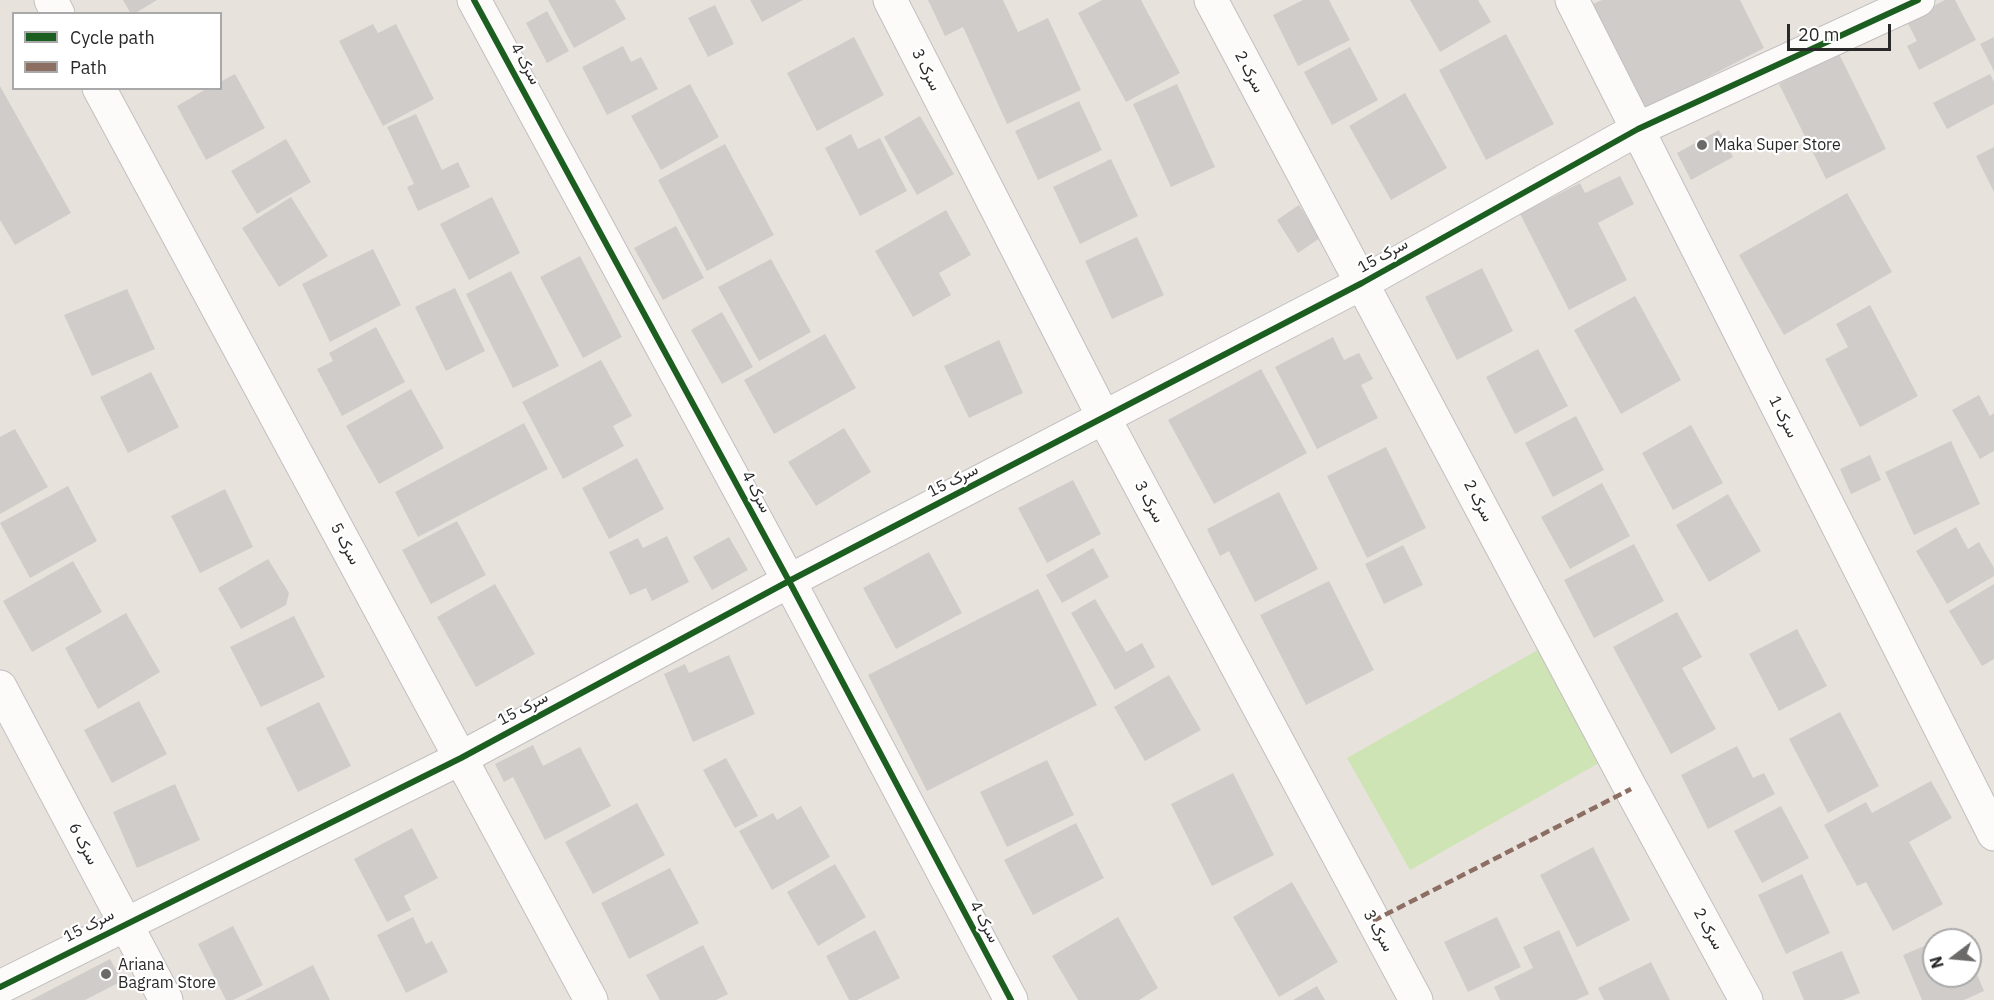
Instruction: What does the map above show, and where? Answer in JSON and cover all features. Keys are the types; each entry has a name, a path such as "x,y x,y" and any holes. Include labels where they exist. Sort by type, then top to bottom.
{"street":[{"name":"سرک 4","path":"474,0 789,580 1011,1000"},
{"name":"سرک 3","path":"890,0 1104,418 1416,1000"},
{"name":"سرک 2","path":"1211,0 1746,1000"},
{"name":"سرک 1","path":"1572,0 1994,834"},
{"name":"سرک 15","path":"0,987 461,758 789,580 1362,283 1638,129 1918,0"},
{"name":"سرک 5","path":"100,90 591,1000"},
{"name":"سرک 6","path":"0,687 166,1000"}],"green space":[{"path":"1543,647 1606,759 1410,870 1347,758"}],"building":[{"path":"123,0 157,0 137,12 130,12"},
{"path":"548,0 615,0 626,19 574,48"},
{"path":"750,0 803,0 762,22"},
{"path":"928,0 1003,0 1018,32 1048,18 1081,90 1007,124 963,27 945,36"},
{"path":"1102,0 1141,0 1180,73 1126,102 1078,13"},
{"path":"1303,0 1329,0 1350,40 1298,66 1273,15"},
{"path":"1410,0 1478,0 1491,22 1440,52"},
{"path":"1602,0 1740,0 1764,48 1646,109 1593,4"},
{"path":"1945,0 1955,0 1976,40 1919,70 1907,46 1917,41 1906,20"},
{"path":"715,5 734,44 708,57 688,18"},
{"path":"547,11 569,51 547,63 526,23"},
{"path":"373,24 378,33 396,24 434,99 383,126 339,41"},
{"path":"1506,34 1554,124 1486,160 1439,70"},
{"path":"854,37 884,95 817,131 787,73"},
{"path":"1994,37 1994,71 1980,44"},
{"path":"623,46 631,62 641,57 658,89 607,115 582,67"},
{"path":"1350,47 1378,100 1332,125 1304,72"},
{"path":"1839,54 1886,149 1826,179 1779,84"},
{"path":"235,74 265,128 206,160 177,106 205,90 222,90 222,81"},
{"path":"1990,74 1994,82 1994,104 1947,129 1933,103"},
{"path":"690,84 719,137 661,170 631,116"},
{"path":"1177,84 1215,167 1171,187 1133,104"},
{"path":"0,86 71,213 15,245 0,220"},
{"path":"1405,93 1447,168 1391,200 1349,126"},
{"path":"1079,101 1102,150 1038,180 1015,131"},
{"path":"416,114 442,170 458,162 470,187 418,211 407,187 414,184 387,127"},
{"path":"920,116 954,174 917,195 884,137"},
{"path":"1719,130 1733,157 1691,180 1677,153"},
{"path":"851,134 858,149 880,138 907,191 860,216 825,148"},
{"path":"286,139 311,182 257,214 231,171"},
{"path":"725,144 774,235 707,271 658,180"},
{"path":"1994,147 1994,192 1976,156"},
{"path":"1111,159 1138,216 1080,244 1053,187"},
{"path":"1620,176 1634,204 1598,223 1627,280 1569,310 1520,214 1580,183 1585,193"},
{"path":"1847,193 1892,272 1784,335 1739,255"},
{"path":"291,197 328,256 279,287 242,228"},
{"path":"492,197 520,253 469,280 440,224"},
{"path":"1299,205 1320,238 1298,253 1277,220"},
{"path":"946,210 971,255 939,273 951,295 913,317 875,251"},
{"path":"676,226 704,278 663,300 634,248"},
{"path":"1137,237 1164,295 1112,319 1085,261"},
{"path":"373,249 401,305 330,342 302,284"},
{"path":"580,256 622,337 583,358 540,277"},
{"path":"771,259 811,332 759,361 718,287"},
{"path":"1482,268 1513,331 1457,360 1425,297"},
{"path":"511,271 559,366 513,388 466,294"},
{"path":"455,288 485,351 446,371 415,307"},
{"path":"127,289 155,349 92,376 64,315"},
{"path":"1635,296 1681,380 1621,414 1574,330"},
{"path":"1870,305 1918,396 1860,427 1825,359 1848,347 1836,324"},
{"path":"722,312 753,367 722,384 691,330"},
{"path":"376,327 405,382 342,416 317,369 333,361 329,353"},
{"path":"825,334 856,388 774,434 744,380"},
{"path":"1333,337 1344,360 1359,353 1373,379 1361,385 1378,418 1317,449 1275,367"},
{"path":"999,340 1023,393 969,418 944,366"},
{"path":"1538,349 1568,406 1515,434 1486,377"},
{"path":"601,360 632,416 613,426 624,446 563,479 522,402"},
{"path":"1261,369 1307,453 1214,504 1168,420"},
{"path":"151,372 179,427 128,453 100,397"},
{"path":"411,389 444,448 379,484 346,426"},
{"path":"1979,395 1990,416 1994,413 1994,451 1980,459 1952,410"},
{"path":"1576,416 1604,470 1553,497 1525,443"},
{"path":"524,423 548,469 418,537 395,492"},
{"path":"1691,425 1723,483 1673,510 1642,453"},
{"path":"844,428 871,472 816,506 788,462"},
{"path":"15,429 48,487 0,514 0,437"},
{"path":"1951,441 1980,504 1914,535 1885,472"},
{"path":"1386,447 1426,528 1367,558 1327,476"},
{"path":"1870,455 1881,480 1851,494 1840,469"},
{"path":"637,458 664,509 609,539 582,488"},
{"path":"1073,480 1101,534 1047,563 1018,508"},
{"path":"1602,483 1630,536 1570,569 1541,517"},
{"path":"68,486 97,541 30,578 0,523"},
{"path":"225,489 253,547 200,573 171,516"},
{"path":"1279,492 1318,569 1255,602 1229,551 1220,556 1207,529"},
{"path":"1728,494 1761,551 1709,582 1676,525"},
{"path":"457,521 486,575 431,604 402,550"},
{"path":"1956,527 1968,549 1979,542 1994,568 1994,576 1947,604 1916,551"},
{"path":"667,536 689,582 652,601 646,588 630,595 609,552 638,538 643,548"},
{"path":"729,537 748,570 712,590 693,557"},
{"path":"1634,544 1664,601 1594,638 1564,580"},
{"path":"1403,545 1423,585 1384,604 1365,564"},
{"path":"1093,548 1109,577 1062,603 1046,575"},
{"path":"929,552 962,613 896,649 863,588"},
{"path":"268,559 289,593 286,605 241,629 218,588"},
{"path":"73,561 102,612 32,652 3,601"},
{"path":"1329,581 1374,670 1306,705 1260,615"},
{"path":"495,584 535,654 476,687 437,617"},
{"path":"1994,584 1994,659 1982,666 1949,611"},
{"path":"1038,589 1097,705 927,791 868,675"},
{"path":"1095,599 1126,652 1142,643 1155,667 1115,690 1071,613"},
{"path":"1677,612 1702,657 1682,668 1716,729 1671,754 1613,647"},
{"path":"126,613 160,672 98,709 65,648"},
{"path":"294,616 325,677 261,707 230,647"},
{"path":"1797,629 1827,686 1779,711 1749,654"},
{"path":"729,655 755,714 693,742 664,674 685,664 689,673"},
{"path":"1169,675 1201,730 1145,761 1114,707"},
{"path":"139,701 167,754 112,783 84,730"},
{"path":"319,702 351,766 298,792 266,728"},
{"path":"1840,712 1879,786 1828,813 1789,739"},
{"path":"533,745 543,766 580,747 611,806 545,840 513,777 504,782 495,764"},
{"path":"1737,746 1753,778 1764,773 1775,794 1708,829 1681,775"},
{"path":"726,758 758,816 735,828 703,770"},
{"path":"1047,760 1074,815 1007,847 980,792"},
{"path":"1233,773 1274,855 1212,886 1171,804"},
{"path":"1931,781 1952,818 1909,842 1943,904 1893,931 1866,882 1857,886 1824,825 1866,802 1872,813"},
{"path":"175,784 200,840 137,868 113,812"},
{"path":"637,803 665,855 593,894 565,842"},
{"path":"801,806 830,857 772,890 739,831 773,813 777,820"},
{"path":"1781,806 1809,858 1762,883 1734,831"},
{"path":"1076,823 1104,878 1033,915 1004,860"},
{"path":"412,828 438,878 404,896 411,910 387,922 354,859"},
{"path":"1593,847 1630,920 1577,947 1540,875"},
{"path":"835,864 866,917 818,946 787,892"},
{"path":"670,868 699,923 629,959 601,903"},
{"path":"1802,874 1830,933 1786,954 1758,895"},
{"path":"1292,882 1338,962 1279,997 1233,917"},
{"path":"413,917 426,944 432,941 448,972 406,993 377,935"},
{"path":"1118,917 1158,988 1139,1000 1078,1000 1052,956"},
{"path":"1497,917 1521,967 1468,992 1444,942"},
{"path":"233,926 263,985 233,1000 226,1000 198,944"},
{"path":"875,930 900,978 857,1000 849,1000 826,956"},
{"path":"1559,930 1589,994 1576,1000 1500,1000 1494,987 1533,968 1523,947"},
{"path":"703,945 728,994 716,1000 660,1000 646,975"},
{"path":"1922,947 1922,988 1982,988 1982,986 1984,991 1964,1000 1922,1000 1903,955"},
{"path":"1842,951 1860,993 1843,1000 1804,1000 1792,972"},
{"path":"110,959 122,981 85,1000 31,1000"},
{"path":"1651,962 1670,1000 1604,1000 1598,988"},
{"path":"313,965 330,1000 245,1000"},
{"path":"1317,986 1325,1000 1293,1000"}],"marked path":[{"path":"1373,921 1631,789"}],"cycle path":[{"path":"474,0 789,581 1011,1000"},
{"path":"0,987 461,758 789,581 1362,283 1638,129 1918,0"}],"place":[{"name":"Maka Super Store","path":"1702,145"},
{"name":"Ariana Bagram Store","path":"106,974"}]}
